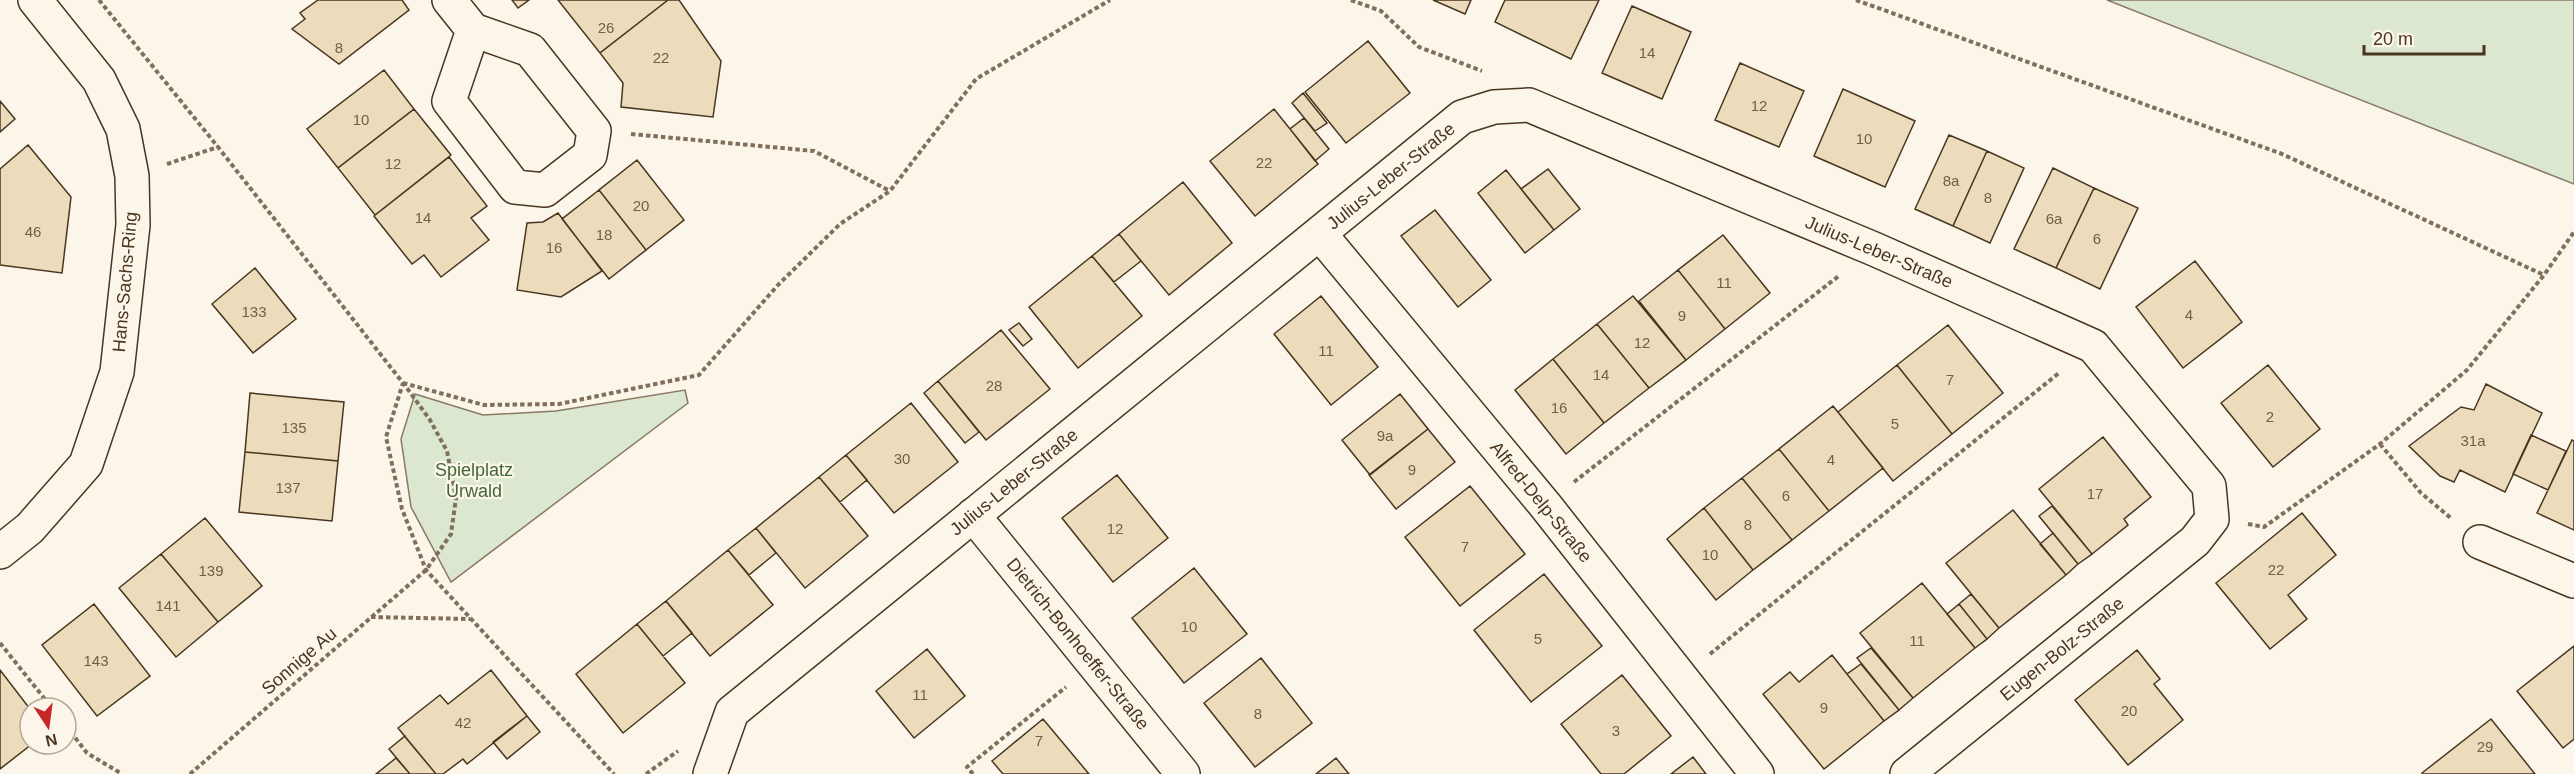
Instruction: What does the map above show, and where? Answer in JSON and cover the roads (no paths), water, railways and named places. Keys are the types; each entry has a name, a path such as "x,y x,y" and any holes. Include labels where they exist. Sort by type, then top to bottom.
{"street":[{"name":"Hans-Sachs-Ring","path":"0,552 30,528 86,464 117,372 133,225 132,176 123,129 99,80 35,0"},
{"path":"449,0 473,30 530,50 594,131 590,155 544,190 515,187 449,101 473,30"},
{"name":"Julius-Leber-Straße","path":"710,774 732,712 1462,117 1494,106 1529,105 1874,249 2092,346 2209,486 2212,519"},
{"name":"Alfred-Delp-Straße","path":"1320,234 1545,505 1757,774"},
{"name":"Dietrich-Bonhoeffer-Straße","path":"973,515 1183,774"},
{"name":"Eugen-Bolz-Straße","path":"1907,774 2195,542 2212,519"},
{"path":"2480,542 2574,580"}],"park label":[{"name":"Spielplatz Urwald","path":"474,480"}]}
